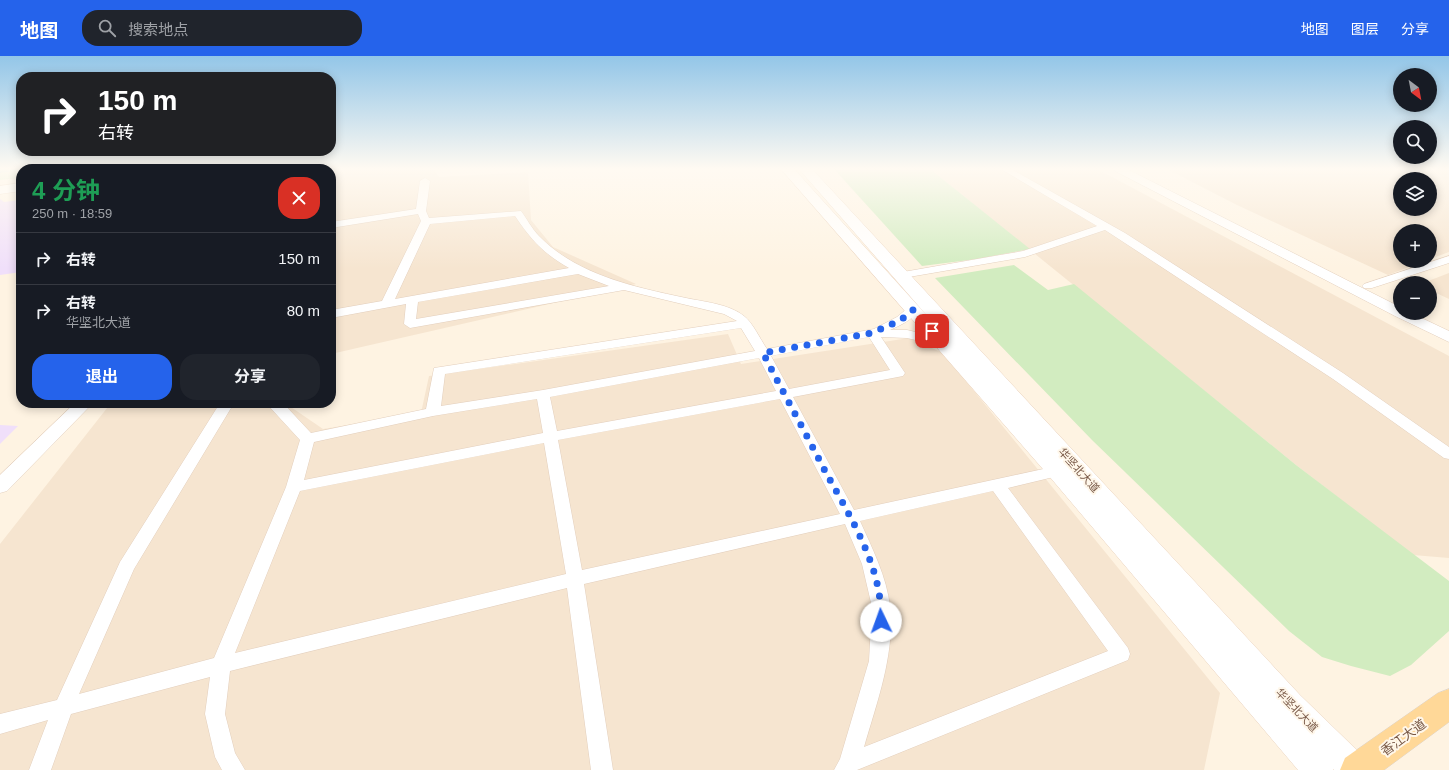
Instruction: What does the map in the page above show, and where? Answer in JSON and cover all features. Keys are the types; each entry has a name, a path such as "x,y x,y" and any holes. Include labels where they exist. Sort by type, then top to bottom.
{"main road":[{"name":"华坚北大道","path":"817,202 1057,471 1318,770"},
{"name":"华坚北大道","path":"836,202 1290,704 1356,770"},
{"name":"香江大道","path":"1356,770 1449,704"}],"street":[{"path":"386,304 423,216 424,202"},
{"path":"1064,202 1106,226 1338,376 1449,454"},
{"path":"1184,202 1393,309"},
{"path":"1204,202 1393,298"},
{"path":"336,224 423,216 518,213 525,226 547,251 564,263 579,270 625,286 728,311 741,319 763,353 850,517 871,564 881,608 880,661 847,767"},
{"path":"903,275 1025,254 1106,226"},
{"path":"1368,286 1449,259"},
{"path":"336,313 579,270"},
{"path":"412,300 410,324 625,286"},
{"path":"308,438 433,412 543,394 872,333 897,323 913,310"},
{"path":"1414,320 1449,337"},
{"path":"1437,320 1449,326"},
{"path":"433,412 439,372 744,324"},
{"path":"872,333 907,334 941,342"},
{"path":"294,487 549,437 898,373 872,333"},
{"path":"543,394 549,437 575,579 602,770"},
{"path":"0,486 80,408"},
{"path":"40,770 63,708 126,567 224,408"},
{"path":"280,408 308,438"},
{"path":"234,770 226,757 214,714 221,666 294,487 308,438"},
{"path":"0,724 221,666 575,579 850,517 998,486 1057,471"},
{"path":"847,767 1121,654 998,486"}],"shaded area":[{"path":"0,202 16,202 16,273 0,275"},
{"path":"336,202 530,202 531,220 553,247 636,284 336,353"},
{"path":"971,202 1160,202 1449,356 1449,558 1413,555 1296,465"},
{"path":"1232,202 1393,202 1393,216 1437,216 1437,202 1449,202 1449,252 1437,256 1437,224 1393,224 1393,268 1406,268 1388,275"},
{"path":"1449,273 1449,299 1437,293 1437,278"},
{"path":"728,334 741,364 909,338 943,353 1220,693 1204,770 0,770 0,544 107,408 292,408 323,429 421,413 429,376"},
{"path":"0,425 18,426 0,444"}],"green space":[{"path":"864,202 972,202 1030,249 977,259 922,266"},
{"path":"1014,265 1048,290 1074,284 1296,465 1449,581 1449,631 1411,665 1390,676 1322,657 1289,631 1092,440 935,278"}],"route":[{"path":"881,621 881,608 871,564 850,517 763,353 872,333 901,320 913,310 932,331"}]}
